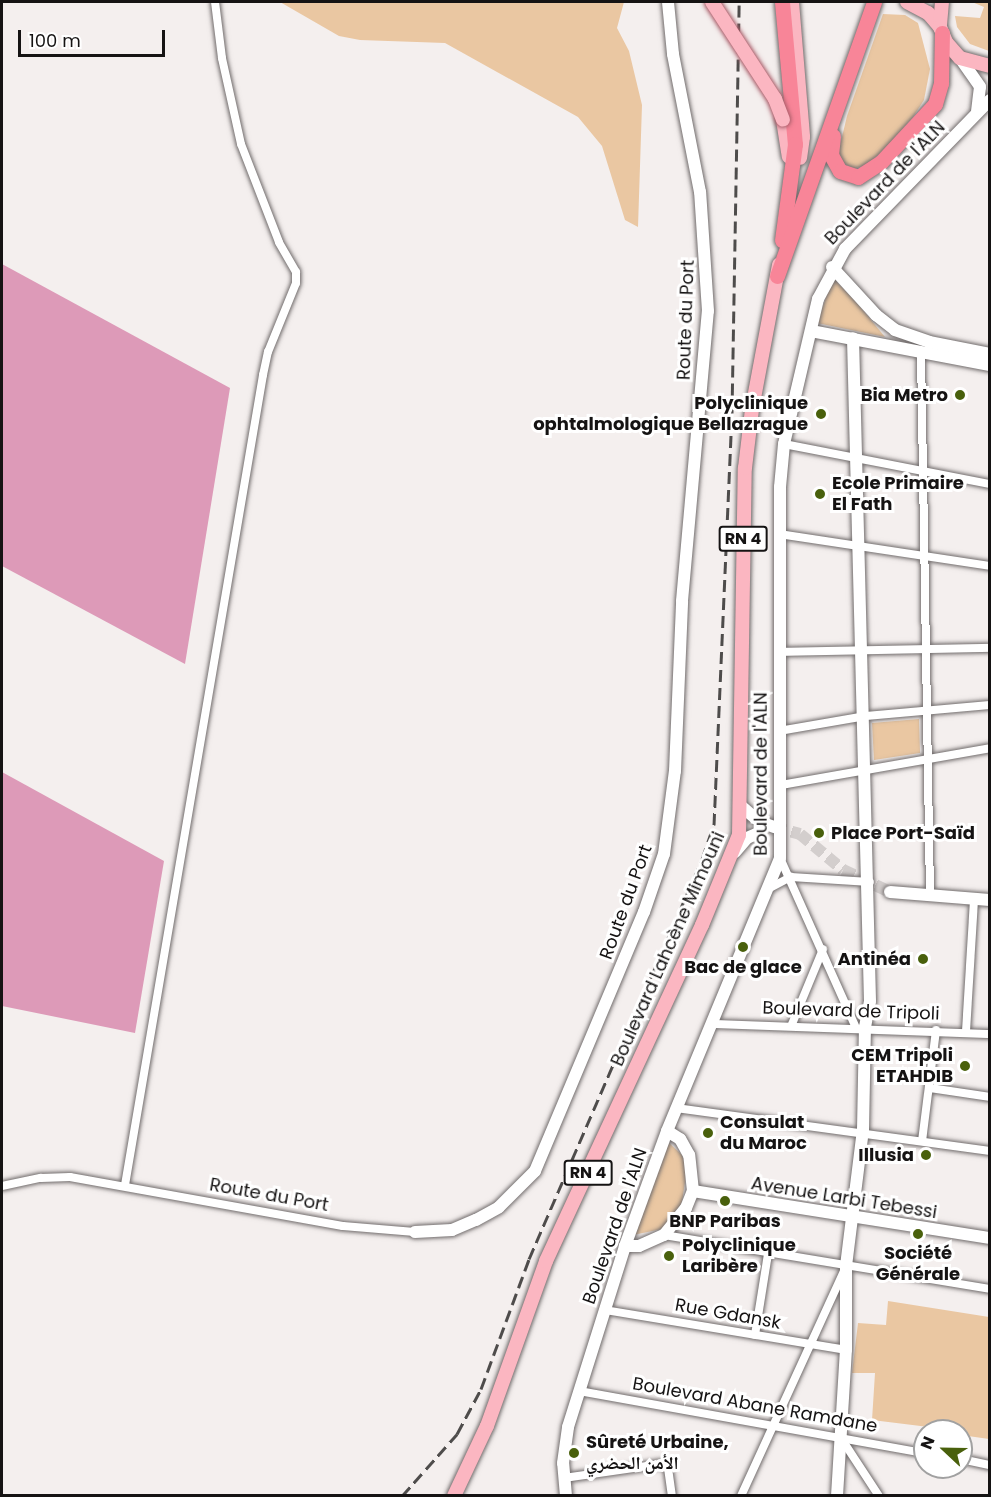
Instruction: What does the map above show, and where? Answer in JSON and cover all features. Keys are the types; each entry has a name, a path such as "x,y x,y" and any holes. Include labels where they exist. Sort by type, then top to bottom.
{"highway":[{"name":"RN 4","path":"777,276 795,144 782,2"},
{"name":"RN 4","path":"777,276 874,2"},
{"path":"840,98 831,155 840,171 858,177 881,162 934,104 941,83 941,30"}],"main road":[{"name":"Route du Port","path":"415,1232 452,1230 476,1220 499,1208 535,1172 645,912 664,854 675,771 682,601 708,310 700,192 673,54 668,2"},
{"path":"712,2 775,99 783,120 790,192"},
{"name":"Boulevard Lahcène Mimouni","path":"455,1494 487,1426 546,1261 731,858 740,827 740,612 748,435 802,137 792,2"},
{"path":"908,2 927,13 980,87 976,115"},
{"path":"941,30 942,2"},
{"path":"960,58 990,66"},
{"name":"Boulevard de l'ALN","path":"566,1496 564,1478 568,1427 625,1246 676,1108 780,858 779,534 784,444 822,288 832,267 845,249 990,100"},
{"path":"832,267 876,315 896,330 929,342 990,354"},
{"path":"887,345 896,330"},
{"path":"811,332 990,365"},
{"path":"837,1496 846,1350 846,1266 862,1130 860,1027 870,1002 866,716 853,338"},
{"path":"731,858 747,838 761,827 740,804"},
{"path":"890,892 990,900"},
{"path":"625,1246 639,1246 664,1235 686,1208 693,1191 690,1155 680,1139 667,1131"},
{"name":"Avenue Larbi Tebessi","path":"693,1191 852,1219 990,1238"}],"street":[{"path":"125,1185 263,375 268,352 296,283 296,272 279,242 242,144 222,58 215,2"},
{"path":"921,352 930,894"},
{"path":"784,444 990,484"},
{"path":"779,534 990,566"},
{"path":"779,652 863,648 990,648"},
{"path":"779,731 866,716 990,705"},
{"path":"781,785 990,748"},
{"path":"780,858 791,877 860,1027"},
{"path":"768,890 791,877 870,882"},
{"path":"966,1031 975,899"},
{"path":"792,1024 823,949"},
{"name":"Boulevard de Tripoli","path":"712,1024 792,1024 990,1034"},
{"path":"922,1141 936,1030"},
{"path":"930,1088 990,1097"},
{"path":"676,1108 862,1130 990,1151"},
{"name":"Route du Port","path":"2,1186 41,1178 70,1177 125,1185 343,1226 415,1232"},
{"path":"664,1235 990,1289"},
{"path":"755,1335 768,1254"},
{"path":"741,1496 807,1345 846,1266"},
{"name":"Rue Gdansk","path":"605,1310 846,1350"},
{"name":"Boulevard Abane Ramdane","path":"579,1391 913,1451"},
{"path":"841,1437 879,1496"},
{"path":"973,1462 990,1465"},
{"path":"564,1478 662,1464 668,1468 672,1496"}],"shaded area":[{"path":"280,2 624,2 617,28 629,51 642,105 638,227 625,220 602,146 578,117 445,43 360,40 339,36"},
{"path":"972,2 989,2 989,51 970,44 957,27 955,16 980,18 984,7"},
{"path":"883,14 905,15 918,23 930,69 924,100 913,117 884,150 866,165 853,169 837,158 847,116"},
{"path":"2,264 230,388 185,664 2,566"},
{"path":"833,278 857,303 885,337 817,323"},
{"path":"919,719 920,753 874,760 872,723"},
{"path":"2,772 164,861 135,1033 2,1006"},
{"path":"667,1141 682,1155 687,1169 682,1202 674,1219 662,1229 633,1235"},
{"path":"888,1301 989,1317 989,1439 973,1437 973,1419 913,1419 913,1425 872,1420 875,1373 852,1373 858,1323 886,1325"}],"tunnel":[{"path":"774,827 800,834 843,870 890,892"}],"railway":[{"path":"402,1496 457,1434 481,1389 529,1259 702,859 714,825 732,413 739,2"}],"place":[{"name":"Bia Metro","path":"960,395"},
{"name":"Polyclinique ophtalmologique Bellazrague","path":"821,414"},
{"name":"Ecole Primaire El Fath","path":"820,494"},
{"name":"Place Port-Saïd","path":"819,833"},
{"name":"Bac de glace","path":"743,947"},
{"name":"Antinéa","path":"923,959"},
{"name":"CEM Tripoli ETAHDIB","path":"965,1066"},
{"name":"Consulat du Maroc","path":"708,1133"},
{"name":"Illusia","path":"926,1155"},
{"name":"BNP Paribas","path":"725,1201"},
{"name":"Société Générale","path":"918,1234"},
{"name":"Polyclinique Laribère","path":"669,1256"},
{"name":"Sûreté Urbaine, الأمن الحضري","path":"574,1453"}]}
